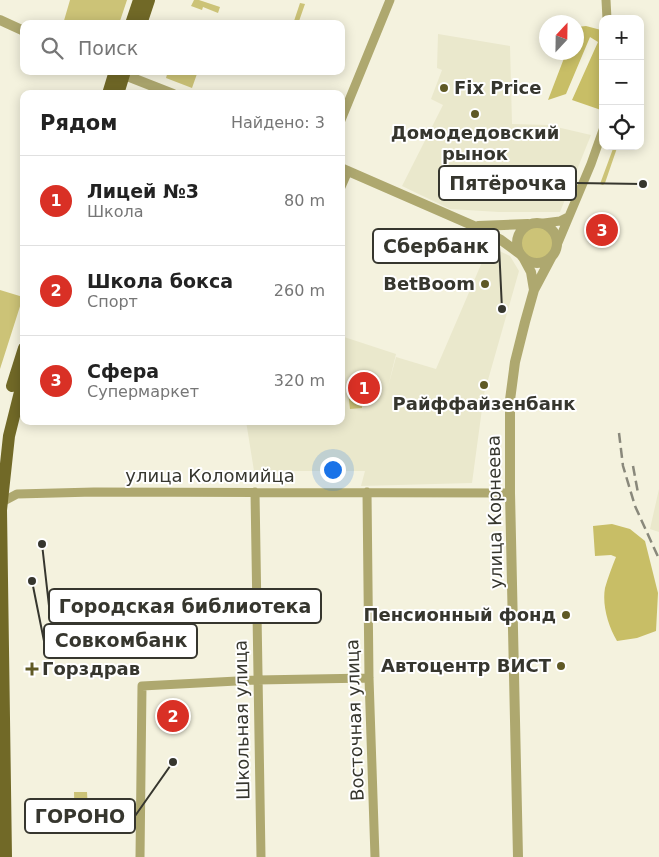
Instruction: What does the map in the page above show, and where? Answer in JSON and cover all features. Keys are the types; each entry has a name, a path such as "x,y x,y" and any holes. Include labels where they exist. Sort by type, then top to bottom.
{"main road":[{"path":"132,20 139,0"},
{"path":"142,20 149,0"},
{"path":"110,90 118,75"},
{"path":"118,90 120,75"},
{"path":"0,437 8,400 20,361"},
{"path":"6,857 2,502 9,436 20,392"}],"street":[{"path":"345,110 390,0"},
{"path":"606,0 607,15"},
{"path":"0,20 20,29"},
{"path":"127,75 163,90"},
{"path":"345,170 474,226 501,240 532,262 537,263 543,262 552,256 599,141"},
{"path":"474,226 544,223 560,220 568,216"},
{"path":"544,223 554,231 557,245"},
{"path":"528,224 519,232 516,243 531,272 534,290"},
{"name":"улица Корнеева","path":"518,857 510,412 512,379 534,290 552,256"},
{"name":"улица Коломийца","path":"2,502 17,494 94,492 510,493"},
{"name":"Школьная улица","path":"255,492 261,857"},
{"name":"Восточная улица","path":"367,492 369,678 375,857"},
{"path":"140,857 142,686 257,680 369,678"}],"shaded area":[{"path":"70,0 127,0 120,20 64,20"},
{"path":"194,0 220,7 218,13 203,7 202,10 191,6"},
{"path":"300,3 305,4 299,20 294,20"},
{"path":"584,26 599,29 599,109 572,100 598,42 590,37 584,51"},
{"name":"Домодедовский рынок","path":"438,34 510,46 512,124 548,125 591,135 560,212 499,212 450,209 402,186 443,105 431,99 442,70 437,68"},
{"path":"563,60 580,60 566,94 548,100"},
{"path":"167,75 197,75 192,88 166,78"},
{"path":"613,150 616,150 605,183 603,185 600,184"},
{"path":"537,226 549,231 554,243 549,255 537,260 525,255 520,243 525,231"},
{"path":"489,246 510,256 519,271 484,394 472,483 361,486 365,471 254,471 247,425 345,425 345,337 396,354 388,387 396,357 436,369"},
{"path":"0,290 20,296 20,306 0,369"},
{"path":"359,381 362,408 350,409 347,382"},
{"path":"659,489 659,532 650,529"},
{"path":"612,524 630,529 645,541 658,593 656,631 637,638 617,641 608,622 604,601 605,588 616,557 611,555 595,556 593,526"},
{"path":"74,792 87,792 89,829 75,830"}],"railway":[{"path":"619,433 623,466 635,506 659,559"},
{"path":"633,466 638,493"}],"place":[{"name":"Fix Price","path":"444,88"},
{"name":"Домодедовский рынок","path":"475,114"},
{"name":"Пятёрочка","path":"643,184"},
{"name":"Сфера","path":"602,230"},
{"name":"BetBoom","path":"485,284"},
{"name":"Сбербанк","path":"502,309"},
{"name":"Райффайзенбанк","path":"484,385"},
{"name":"Лицей №3","path":"364,388"},
{"name":"Городская библиотека","path":"42,544"},
{"name":"Совкомбанк","path":"32,581"},
{"name":"Пенсионный фонд","path":"566,615"},
{"name":"Автоцентр ВИСТ","path":"561,666"},
{"name":"Горздрав","path":"32,669"},
{"name":"Школа бокса","path":"173,716"},
{"name":"ГОРОНО","path":"173,762"}]}
